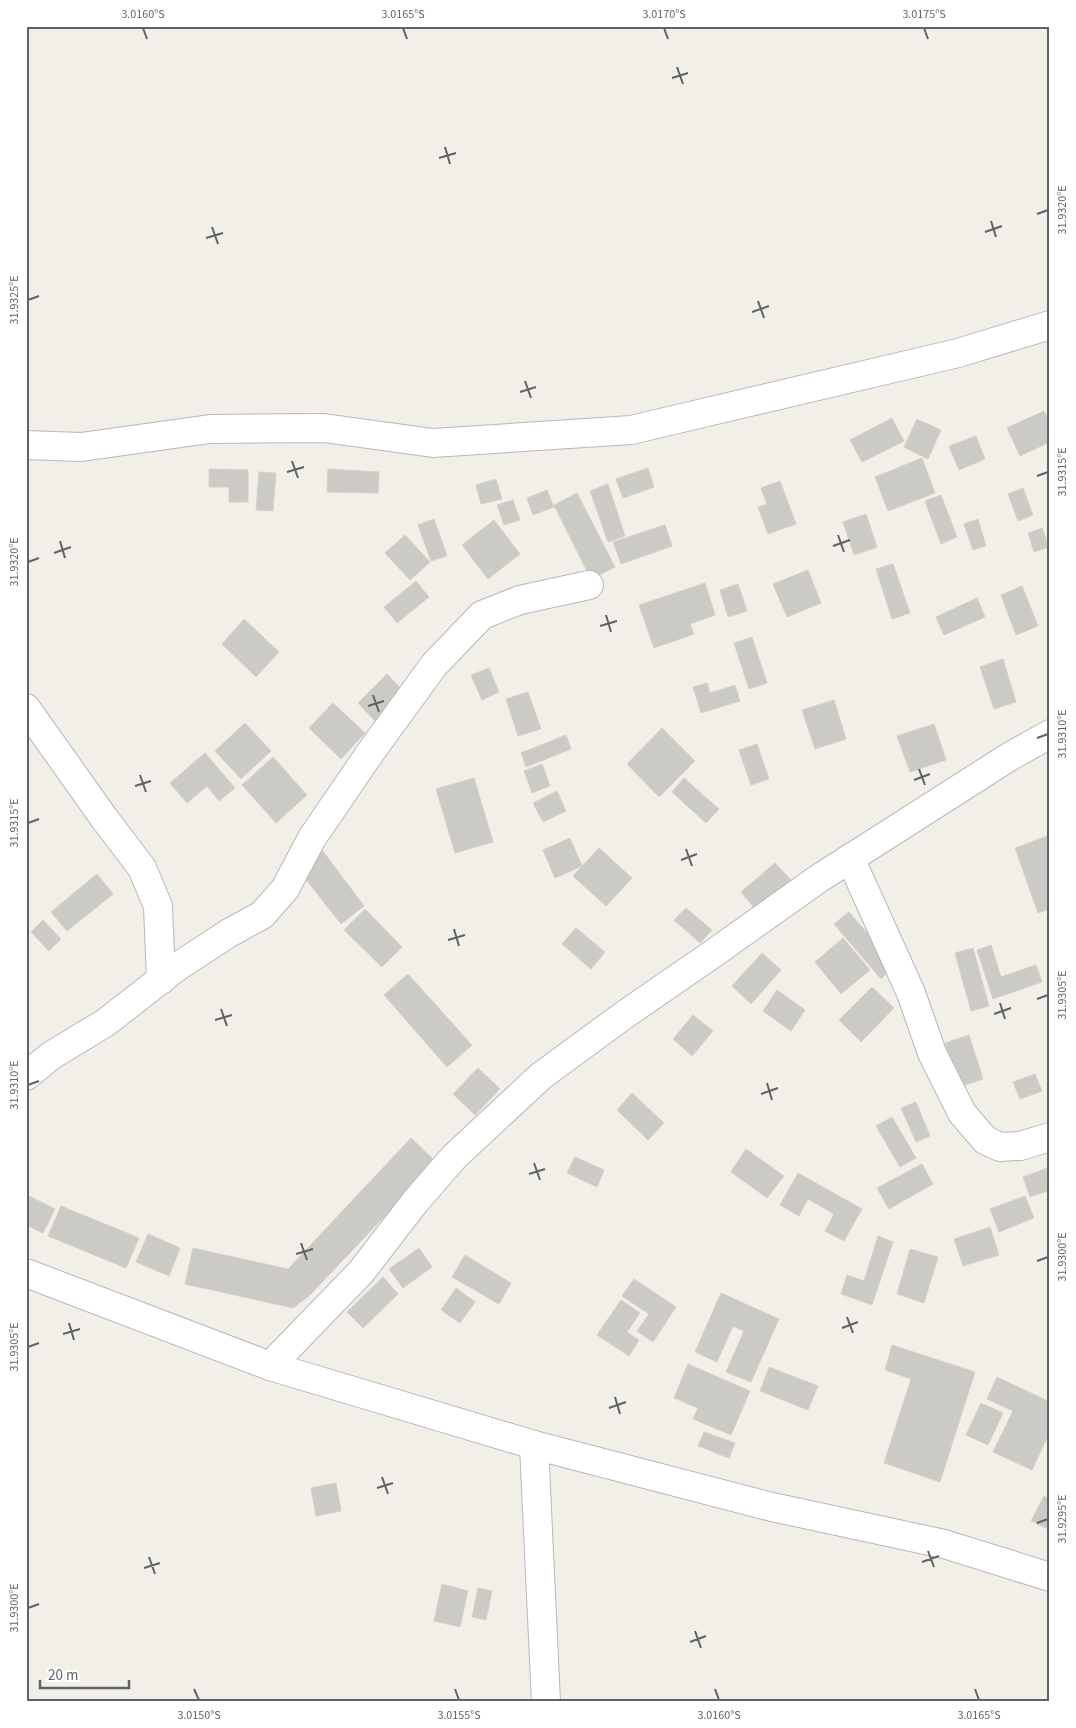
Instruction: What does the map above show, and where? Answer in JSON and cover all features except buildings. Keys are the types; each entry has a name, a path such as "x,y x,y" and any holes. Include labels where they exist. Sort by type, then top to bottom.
{"street":[{"path":"26,445 81,447 210,429 324,428 433,443 631,430 958,353 1050,325"},
{"path":"26,1076 52,1055 105,1023 161,980 229,933 262,915 285,889 312,838 370,753 434,665 482,615 520,600 589,585"},
{"path":"26,708 142,868 158,906 161,980"},
{"path":"270,1366 361,1272 415,1202 454,1157 541,1076 628,1012 818,879 1009,757 1050,734"},
{"path":"850,858 911,993 932,1053 962,1113 985,1140 1000,1147 1020,1146 1050,1137"},
{"path":"26,1274 270,1366 534,1445 772,1507 944,1544 1050,1577"},
{"path":"534,1445 541,1700"}]}
